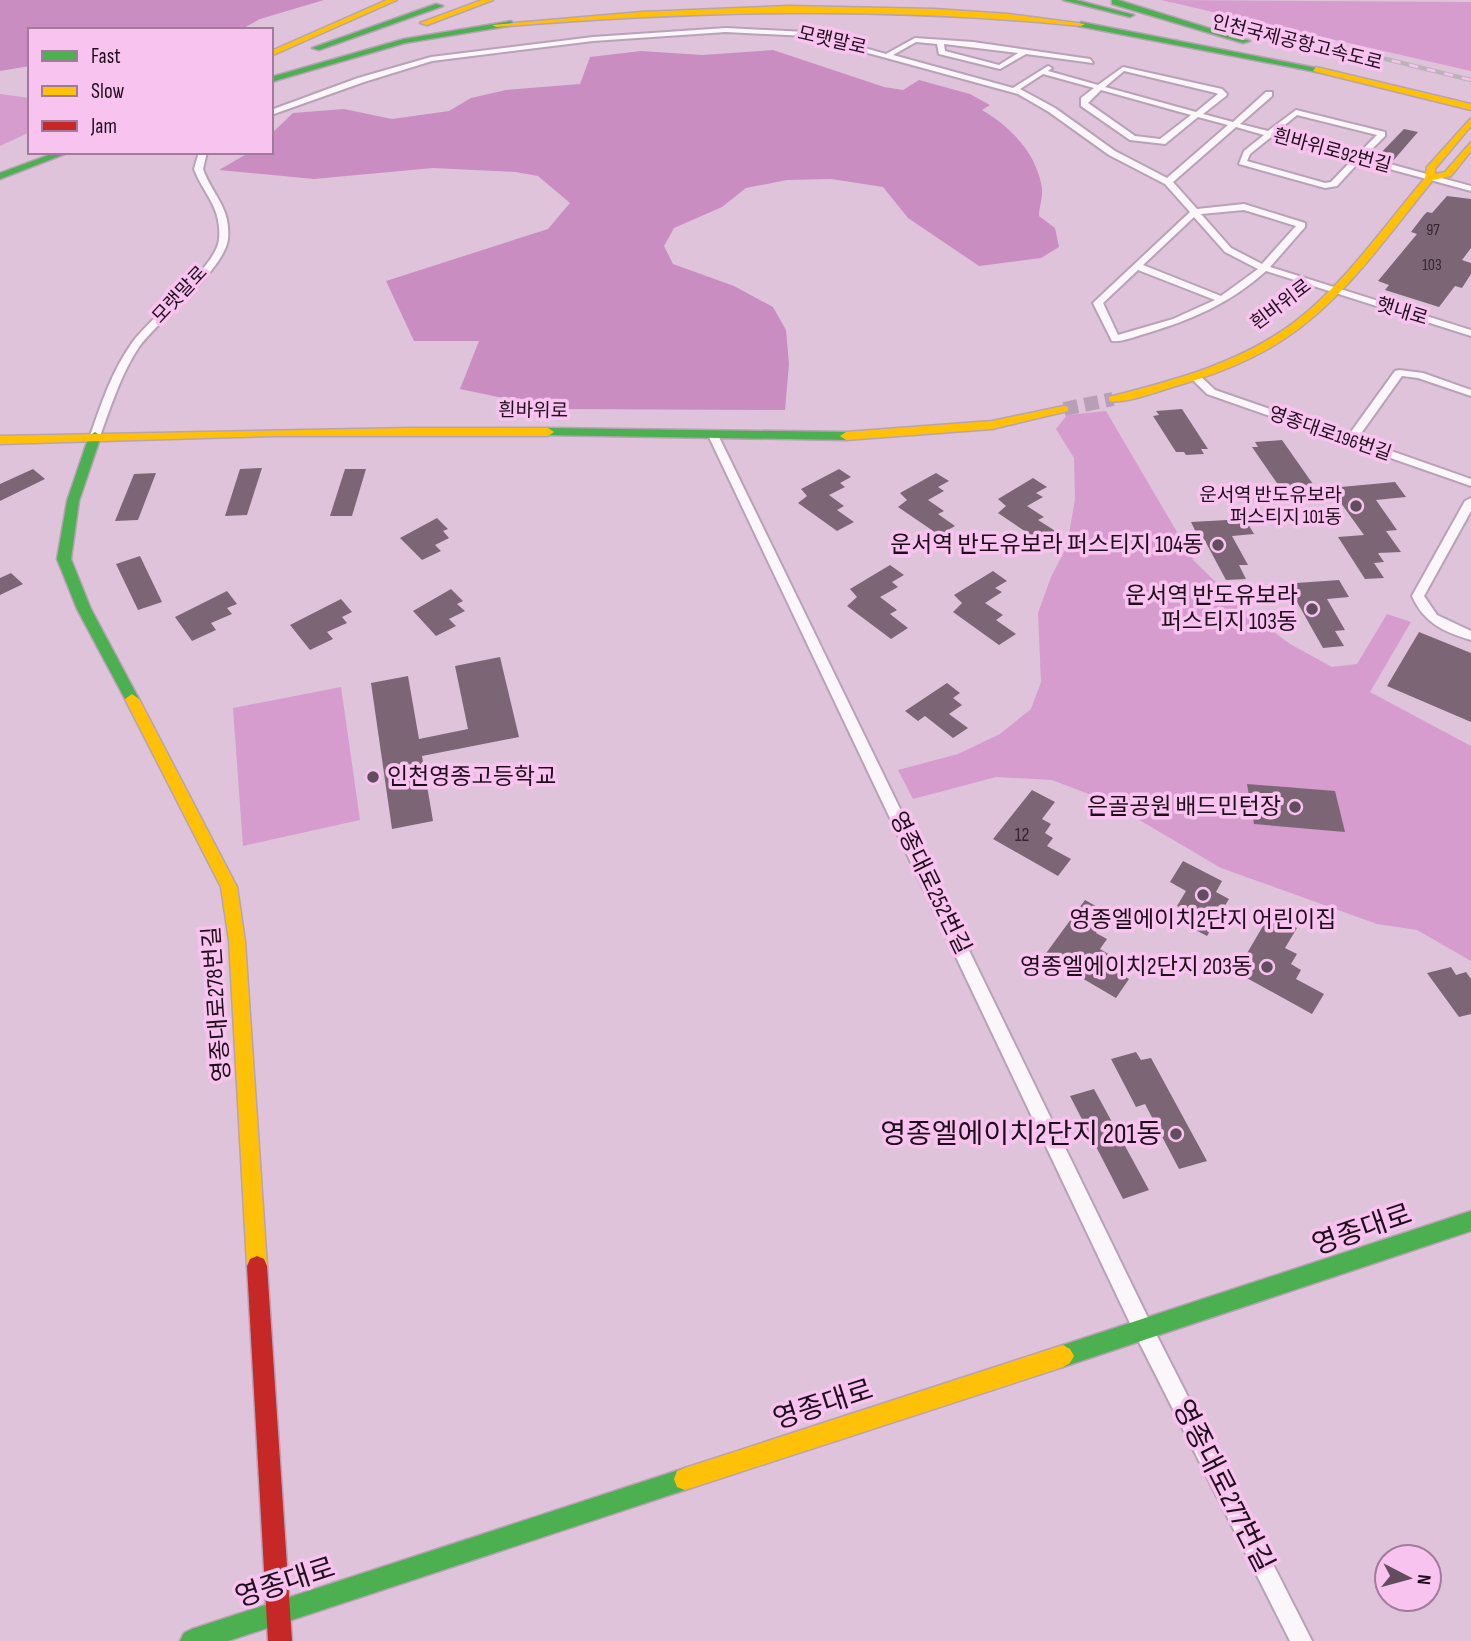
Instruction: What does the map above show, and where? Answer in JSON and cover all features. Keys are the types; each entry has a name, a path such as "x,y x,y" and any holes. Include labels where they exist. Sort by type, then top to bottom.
{"main road":[{"path":"273,53 393,0"},
{"path":"346,38 430,0"},
{"path":"273,63 457,0"},
{"path":"273,78 489,0"},
{"path":"273,78 404,41 496,25 743,0"},
{"path":"999,0 1121,29 1332,73"},
{"name":"인천국제공항고속도로","path":"1067,0 1267,48 1469,103"},
{"path":"1107,0 1267,48"},
{"name":"인천국제공항고속도로","path":"1044,3 1332,73 1469,103"},
{"path":"496,25 635,13 854,5 970,10 1121,29"},
{"name":"흰바위로","path":"1430,178 1430,169 1471,121"},
{"name":"흰바위로","path":"1113,399 1145,392 1233,363 1280,337 1333,291 1430,178 1448,174 1471,145"},
{"path":"0,176 60,154"},
{"name":"흰바위로","path":"0,440 415,430 826,438 992,425 1064,409"},
{"name":"영종대로278번길","path":"95,436 73,501 64,559 84,609 136,711 170,769 229,887 237,941 278,1613"},
{"name":"영종대로","path":"192,1641 760,1453 1144,1331 1471,1221"},
{"path":"278,1613 280,1641"}],"street":[{"name":"모랫말로","path":"273,112 431,59 593,38 726,30 788,31 889,55 1014,90 1052,110 1112,153 1168,182 1228,250 1264,268 1333,291"},
{"path":"889,55 911,41 1026,51 1090,61"},
{"path":"940,42 942,52 1000,66 1026,51"},
{"path":"1014,90 1063,57"},
{"path":"1123,69 1223,94 1197,115 1163,142 1133,138 1084,104 1084,100 1123,69"},
{"name":"흰바위로92번길","path":"1042,72 1471,189"},
{"path":"1168,182 1269,94"},
{"path":"1296,112 1382,134 1360,159 1334,184 1325,186 1242,162 1247,153 1296,112"},
{"name":"모랫말로","path":"95,436 116,377 138,342 161,316 197,284 222,246 222,219 213,194 198,175 198,160 202,154"},
{"path":"1244,207 1302,225 1264,268 1223,300 1166,327 1115,339 1098,303 1136,266 1194,212 1244,207"},
{"path":"1136,266 1223,300"},
{"name":"햇내로","path":"1333,291 1471,333"},
{"path":"1350,441 1399,373 1419,375 1471,393"},
{"name":"영종대로196번길","path":"1194,376 1211,392 1471,483"},
{"name":"영종대로252번길","path":"713,435 1144,1331"},
{"path":"1471,501 1418,596 1424,611 1438,623 1471,636"},
{"name":"영종대로277번길","path":"1144,1331 1301,1641"}],"shaded area":[{"path":"0,0 324,0 260,19 244,28 28,28 28,66 0,71"},
{"path":"1161,0 1471,2 1471,71"},
{"path":"773,50 884,87 903,90 919,80 970,94 990,105 982,110 1012,133 1035,164 1042,188 1039,216 1055,228 1059,247 1041,258 979,266 908,218 883,187 831,179 787,180 746,188 722,207 674,228 664,246 673,264 734,286 773,307 786,330 789,364 785,410 556,409 460,389 479,341 414,341 386,281 548,229 570,203 538,176 516,172 433,168 314,179 219,170 247,154 273,154 273,132 293,113 344,109 392,119 449,111 471,98 506,90 580,84 590,57 641,51 702,55"},
{"path":"0,94 28,98 28,133 0,146"},
{"path":"1106,411 1194,561 1248,613 1290,644 1332,667 1357,664 1387,614 1411,622 1370,692 1471,746 1471,961 1417,930 1377,924 1221,868 1107,801 1052,780 996,777 913,799 898,770 958,754 1000,734 1031,709 1041,682 1038,613 1051,577 1067,546 1075,499 1074,458 1056,429 1067,415"},
{"path":"341,687 360,820 243,846 233,708"}],"building":[{"path":"1404,129 1418,132 1392,162 1376,158"},
{"path":"1447,196 1471,199 1471,248 1462,260 1471,263 1471,274 1462,288 1455,286 1439,307 1385,290 1389,285 1378,281 1417,234 1411,232 1424,215 1427,212 1432,213"},
{"path":"1182,409 1208,449 1201,449 1204,454 1186,455 1184,452 1176,452 1153,416 1159,415 1156,411"},
{"path":"1282,440 1315,487 1290,489 1287,485 1279,486 1252,447 1258,447 1255,442"},
{"path":"262,468 247,515 225,516 240,469"},
{"path":"33,469 45,479 0,501 0,484"},
{"path":"345,469 366,469 352,516 330,516"},
{"path":"839,469 851,477 840,483 845,487 829,495 844,506 837,510 854,522 837,531 798,503 807,496 801,489"},
{"path":"156,473 138,520 115,521 134,474"},
{"path":"936,473 949,481 938,487 944,491 928,500 944,511 938,514 955,526 939,535 898,507 907,500 900,493"},
{"path":"1033,478 1047,487 1036,493 1043,497 1027,506 1044,517 1038,520 1057,532 1041,542 998,513 1006,506 998,499"},
{"path":"1395,482 1406,497 1376,500 1397,530 1386,531 1401,552 1378,553 1384,562 1374,563 1384,578 1365,579 1338,537 1364,535 1330,488"},
{"path":"437,518 448,529 443,531 449,538 435,545 441,551 422,560 400,538"},
{"name":"운서역 반도유보라 퍼스티지 104동","path":"1245,519 1254,534 1232,536 1248,565 1239,565 1246,579 1226,580 1204,539 1199,539 1191,522"},
{"path":"140,556 162,602 138,610 116,564"},
{"path":"890,565 904,575 892,582 898,587 880,597 897,610 890,614 908,628 891,639 847,606 857,597 850,589"},
{"path":"993,571 1007,581 995,588 1002,592 985,603 1003,615 996,620 1016,634 999,645 953,612 962,603 954,595"},
{"path":"11,573 23,584 0,595 0,578"},
{"name":"운서역 반도유보라 퍼스티지 103동","path":"1339,580 1349,597 1327,599 1345,630 1335,631 1344,646 1323,648 1297,602 1292,602 1282,584"},
{"path":"451,589 463,601 457,604 465,611 449,619 456,626 436,636 413,611"},
{"path":"227,591 237,604 227,608 232,614 211,623 216,630 192,641 175,617"},
{"path":"341,599 352,612 342,617 347,623 327,632 333,639 310,650 290,625"},
{"path":"1419,632 1471,653 1471,722 1387,686"},
{"name":"인천영종고등학교","path":"500,657 519,737 422,756 433,821 392,829 371,683 408,676 419,739 468,729 455,666"},
{"path":"947,683 960,693 953,698 962,705 949,714 968,728 953,738 925,716 918,721 905,711"},
{"name":"은골공원 배드민턴장","path":"1247,784 1335,791 1345,832 1254,824"},
{"path":"1032,790 1055,802 1042,819 1051,824 1045,833 1053,838 1047,846 1071,859 1058,876 993,839"},
{"name":"영종엘에이치2단지 어린이집","path":"1183,861 1222,881 1216,892 1229,899 1207,936 1188,926 1195,916 1177,906 1186,891 1170,882"},
{"path":"1085,900 1110,914 1096,933 1107,939 1100,949 1110,955 1103,964 1129,979 1116,998 1044,956"},
{"name":"영종엘에이치2단지 203동","path":"1270,914 1297,928 1285,948 1297,954 1291,964 1301,970 1296,979 1324,994 1312,1014 1236,972"},
{"path":"1451,967 1456,975 1466,972 1471,979 1471,1014 1459,1017 1427,973"},
{"name":"영종엘에이치2단지 201동","path":"1136,1052 1141,1060 1151,1058 1207,1161 1179,1169 1145,1104 1136,1107 1111,1059"},
{"path":"1094,1089 1149,1190 1123,1199 1070,1096"}],"tunnel":[{"path":"1064,409 1113,399"}],"railway":[{"path":"1252,26 1471,80"}],"traffic: fast":[{"path":"1067,0 1130,15"},
{"path":"1115,2 1246,41"},
{"path":"316,48 439,6"},
{"path":"273,79 404,41 511,23"},
{"path":"1081,24 1332,73"},
{"path":"0,176 60,154"},
{"path":"548,432 846,436"},
{"path":"95,436 73,501 64,559 84,609 132,699"},
{"path":"1063,1356 1471,1221"},
{"path":"192,1641 685,1479"}],"traffic: slow":[{"path":"273,53 393,0"},
{"path":"424,23 489,0"},
{"path":"496,25 715,10 789,9 935,12 1081,24"},
{"path":"1316,69 1471,107"},
{"path":"1430,178 1430,169 1471,121"},
{"path":"1113,399 1212,371 1280,337 1336,290 1430,178 1448,174 1471,145"},
{"path":"846,436 992,425 1064,409"},
{"path":"0,440 274,433 548,432"},
{"path":"132,699 229,887 237,941 257,1266"},
{"path":"685,1479 1063,1356"}],"traffic: jam":[{"path":"257,1266 280,1641"}],"place":[{"name":"운서역 반도유보라 퍼스티지 101동","path":"1356,506"},
{"name":"운서역 반도유보라 퍼스티지 104동","path":"1218,545"},
{"name":"운서역 반도유보라 퍼스티지 103동","path":"1312,609"},
{"name":"인천영종고등학교","path":"373,777"},
{"name":"은골공원 배드민턴장","path":"1295,807"},
{"name":"영종엘에이치2단지 어린이집","path":"1203,895"},
{"name":"영종엘에이치2단지 203동","path":"1267,967"},
{"name":"영종엘에이치2단지 201동","path":"1176,1134"}]}
